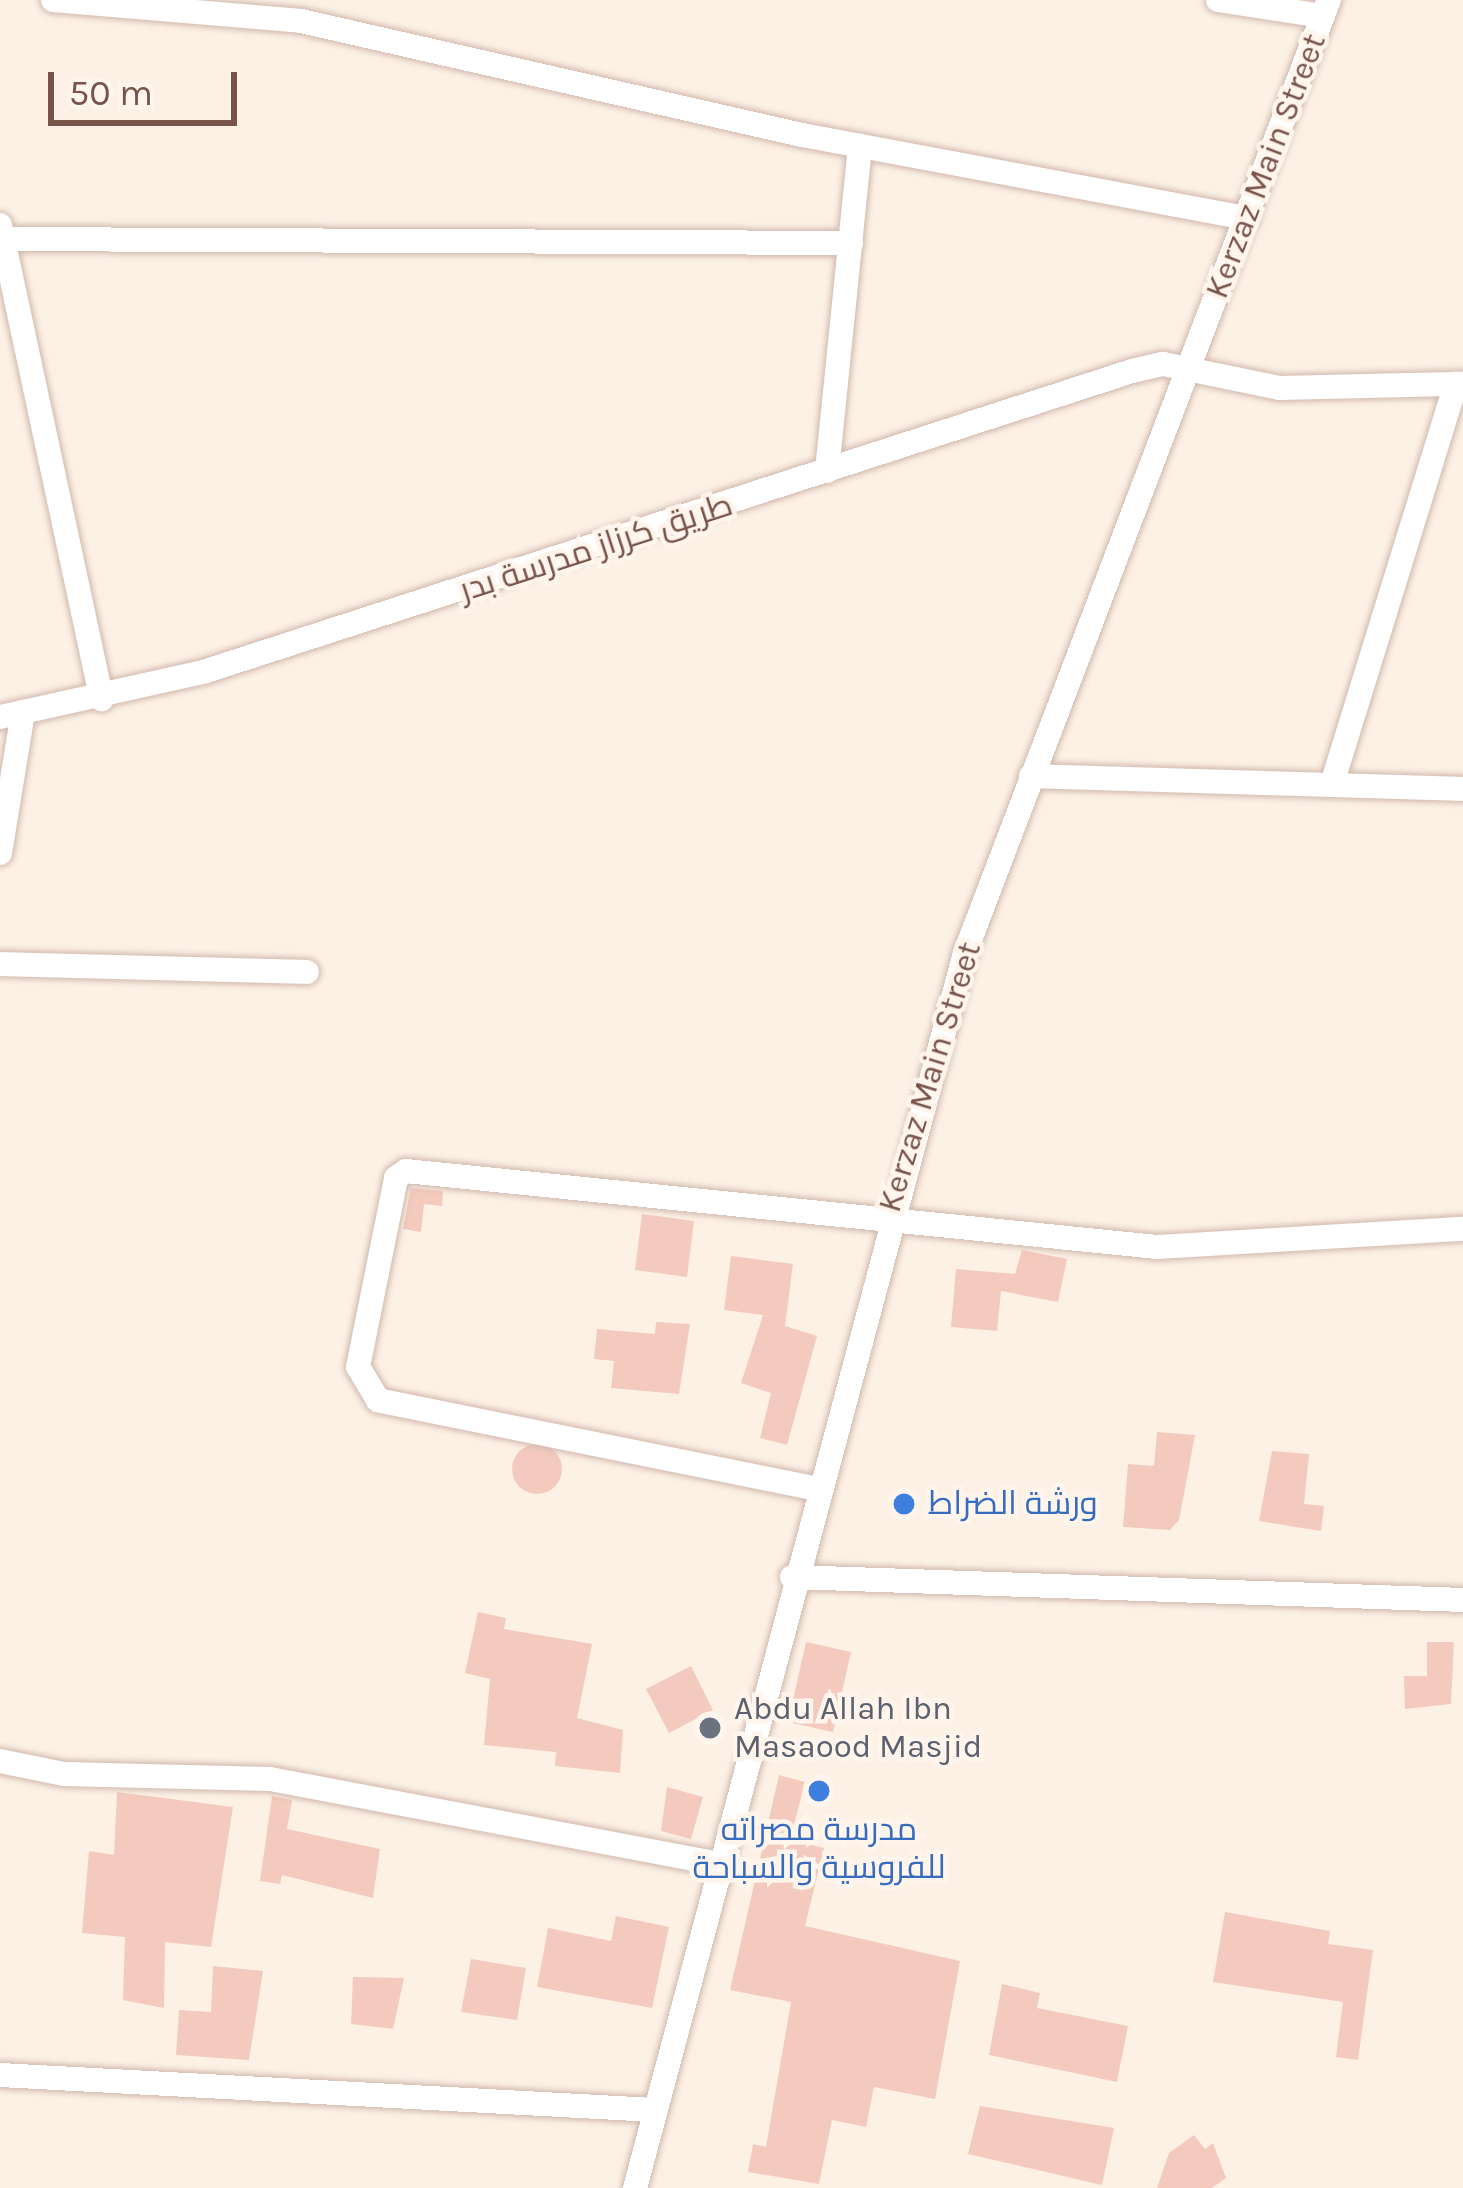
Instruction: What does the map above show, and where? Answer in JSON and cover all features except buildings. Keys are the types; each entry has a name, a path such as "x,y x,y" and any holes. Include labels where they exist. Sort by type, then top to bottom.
{"street":[{"path":"52,0 304,11 860,146 1246,218"},
{"path":"1218,0 1326,8"},
{"name":"Kerzaz Main Street","path":"635,2188 792,1576 965,953 1326,8"},
{"path":"827,471 860,146"},
{"path":"102,699 2,231 850,243"},
{"name":"طريق كرزاز مدرسة بدر","path":"11,714 102,699 1132,371 1187,368 1280,388 1460,384"},
{"path":"1332,784 1460,384"},
{"path":"0,854 11,714"},
{"path":"1031,776 1463,790"},
{"path":"0,964 307,972"},
{"path":"818,1489 574,1432 378,1400 358,1366 396,1178 406,1171 886,1225 1156,1247 1463,1229"},
{"path":"792,1576 1463,1600"},
{"path":"0,1761 64,1774 270,1779 720,1864"},
{"path":"0,2075 656,2110"}],"place":[{"name":"ورشة الضراط","path":"904,1504"},
{"name":"Abdu Allah Ibn Masaood Masjid","path":"710,1728"},
{"name":"مدرسة مصراته للفروسية والسباحة","path":"819,1791"}]}
